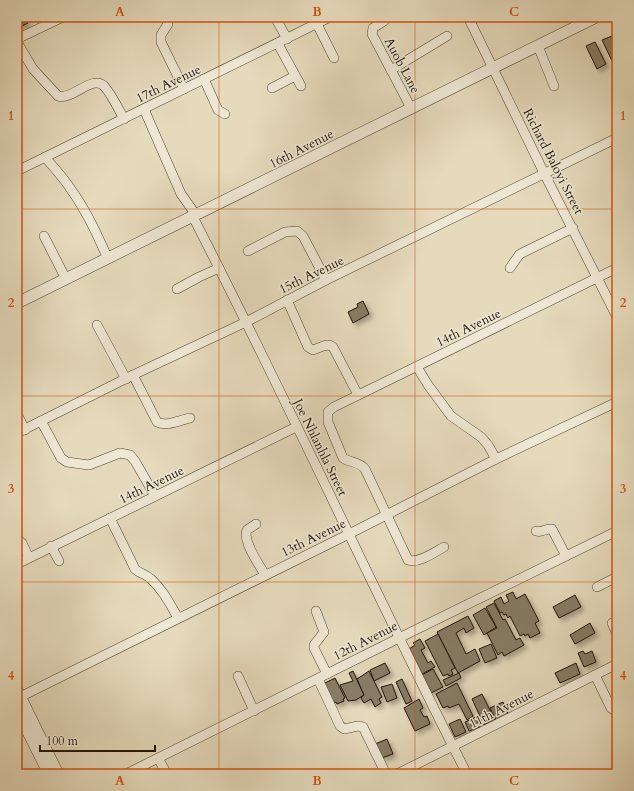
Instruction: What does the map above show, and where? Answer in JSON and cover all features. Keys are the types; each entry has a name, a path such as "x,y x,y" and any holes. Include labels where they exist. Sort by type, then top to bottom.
{"street":[{"path":"63,17 17,41 33,69 58,96 66,96 92,84 101,84 124,118"},
{"path":"275,17 287,39"},
{"name":"17th Avenue","path":"17,171 278,44 330,17"},
{"name":"Auob Lane","path":"386,17 384,21 372,31 411,108"},
{"name":"Richard Baloyi Street","path":"468,17 544,173 617,317"},
{"name":"16th Avenue","path":"17,303 596,17"},
{"path":"168,24 161,35 161,42 184,89"},
{"path":"317,24 334,58"},
{"path":"391,70 447,36"},
{"path":"278,44 300,86"},
{"path":"538,46 554,86"},
{"path":"272,88 295,76"},
{"path":"204,79 218,110 225,114"},
{"name":"Joe Nhlanhla Street","path":"144,109 181,194 195,216 296,427 467,774"},
{"name":"15th Avenue","path":"21,432 129,377 246,322 326,280 617,138"},
{"path":"44,157 68,184 81,204 108,259"},
{"path":"510,268 516,258 522,253 573,228"},
{"path":"248,251 285,232 297,230 303,236 326,280"},
{"path":"44,236 66,279"},
{"path":"177,289 219,268"},
{"name":"14th Avenue","path":"386,514 362,466 348,461 342,456 327,420 327,414 330,410 617,268"},
{"path":"287,300 308,347 313,350 327,345 334,347 358,395"},
{"path":"97,325 157,422 166,424 190,418"},
{"path":"417,367 428,385 451,416 481,437 486,442 496,459"},
{"name":"13th Avenue","path":"19,693 178,618 349,534 496,459 617,402"},
{"path":"17,414 21,432"},
{"path":"41,421 61,458 67,462 89,465 120,453 130,455 155,496"},
{"name":"14th Avenue","path":"17,564 296,427"},
{"path":"386,514 408,560 418,560 444,547"},
{"path":"110,518 135,569 138,572 148,576 162,591 168,598 178,618"},
{"path":"256,524 247,530 246,535 248,544 265,574"},
{"path":"536,531 541,532 552,529 566,556"},
{"name":"12th Avenue","path":"126,774 566,556 616,536"},
{"path":"17,539 22,543 29,558"},
{"path":"51,546 59,561"},
{"path":"597,587 617,577"},
{"path":"316,611 324,632 314,645 314,648 327,674"},
{"path":"612,624 617,634"},
{"name":"11th Avenue","path":"397,774 617,664"},
{"path":"595,675 611,708 617,712"},
{"path":"238,676 254,711"},
{"path":"318,679 340,726 344,729 358,726 363,727 386,774"},
{"path":"19,693 58,774"},
{"path":"17,710 49,774"},
{"path":"158,758 167,774"}],"building":[{"path":"24,17 28,23 20,27 17,19"},
{"path":"612,36 617,46 617,66 615,67 602,40"},
{"path":"595,42 606,64 597,69 586,46"},
{"path":"363,301 369,314 353,323 348,312 358,307 357,304"},
{"path":"513,592 516,599 525,594 539,621 535,623 540,633 530,638 528,634 525,636 524,634 520,636 510,616 508,618 506,614 504,615 502,612 500,613 494,601 501,597 504,604 509,601 506,595"},
{"path":"575,595 581,607 559,618 553,607"},
{"path":"494,603 503,620 505,619 516,640 520,638 524,645 504,656 502,652 498,655 487,633 497,628 486,607"},
{"path":"485,608 496,627 484,635 473,615"},
{"path":"468,616 474,628 466,633 464,628 456,633 466,654 475,649 480,661 458,673 437,632"},
{"path":"590,623 595,633 575,644 570,635"},
{"path":"438,634 455,668 451,670 453,674 449,676 448,674 443,676 425,641"},
{"path":"420,639 425,648 421,650 428,663 431,661 435,667 422,674 409,649 415,645 413,643"},
{"path":"491,644 497,658 485,663 479,649"},
{"path":"583,651 585,654 592,651 596,662 584,667 578,653"},
{"path":"385,663 390,673 374,681 370,670"},
{"path":"576,663 580,674 560,683 555,673"},
{"path":"433,669 443,687 431,693 422,675"},
{"path":"353,671 364,695 356,700 348,701 340,685 353,681 349,673"},
{"path":"369,671 382,697 379,699 381,703 375,707 371,699 364,703 361,698 364,695 357,679"},
{"path":"459,673 461,678 446,686 443,680"},
{"path":"335,678 345,698 343,699 344,701 337,704 336,702 334,703 323,684"},
{"path":"402,679 412,701 406,704 396,682"},
{"path":"457,683 473,716 467,720 459,704 449,708 448,706 443,708 436,694"},
{"path":"392,684 397,698 387,702 381,687"},
{"path":"482,694 495,720 484,725 472,699"},
{"path":"419,699 423,708 420,710 424,717 427,716 430,724 415,731 404,708"},
{"path":"503,702 508,714 496,720 490,708"},
{"path":"476,717 480,727 469,731 465,722"},
{"path":"460,719 466,732 455,737 449,724"},
{"path":"387,739 393,754 382,758 375,744"}]}
